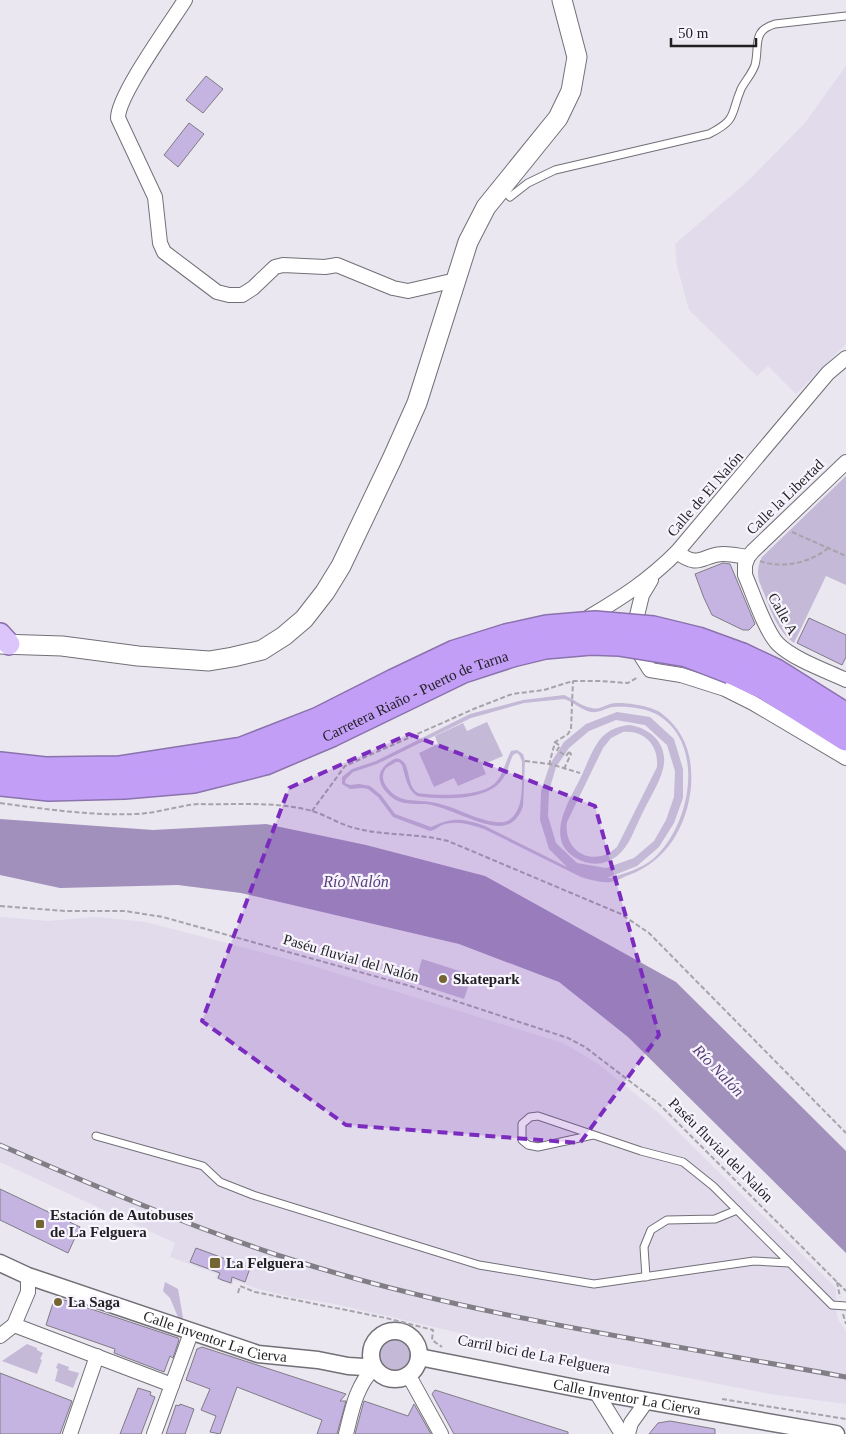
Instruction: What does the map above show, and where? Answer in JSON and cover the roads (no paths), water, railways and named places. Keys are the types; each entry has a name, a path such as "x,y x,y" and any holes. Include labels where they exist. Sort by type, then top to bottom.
{"highway":[{"name":"Carretera Riaño - Puerto de Tarna","path":"0,765 45,770 119,769 242,750 319,720 455,653 509,646 545,646 591,642 618,643 736,663 776,672 846,716"},
{"name":"Carretera Riaño - Puerto de Tarna","path":"0,784 49,788 124,786 194,780 265,762 331,734 509,646"},
{"name":"Carretera Riaño - Puerto de Tarna","path":"736,663 768,688 846,738"}],"main road":[{"path":"3,641 62,646 138,656 208,661 262,650 284,636 304,619 325,592 341,566 417,403 468,242 486,207 558,118 571,91 576,57 562,0"}],"street":[{"path":"185,0 134,79 118,111 118,118 155,197 160,243 164,252 217,292 229,294 242,295 248,292 275,267 283,265 325,268 337,265 394,288 408,290 456,280"},
{"name":"Calle de El Nalón","path":"589,617 624,597 656,573 828,373 846,358"},
{"name":"Calle la Libertad","path":"748,557 846,462"},
{"path":"676,552 689,561 698,561 723,554 748,557"},
{"name":"Calle A","path":"748,557 745,575 777,643 788,653 846,680"},
{"path":"656,573 647,584 642,595 632,640 650,670 681,675 725,689 753,703 846,758"},
{"name":"Calle Inventor La Cierva","path":"0,1263 28,1276 258,1354 318,1360 348,1366 373,1367"},
{"path":"0,1336 14,1325 28,1292 28,1276"},
{"path":"14,1325 172,1385"},
{"path":"400,1331 410,1335 418,1346 420,1357 416,1367 408,1376 396,1380 384,1377 373,1367 370,1356 374,1342 383,1334 400,1331"},
{"path":"154,1434 192,1333"},
{"name":"Calle Inventor La Cierva","path":"318,1360 358,1356 371,1348"},
{"path":"70,1434 97,1356"},
{"name":"Calle Inventor La Cierva","path":"420,1357 596,1392 836,1434"},
{"path":"348,1366 354,1370 359,1378 359,1387"},
{"path":"346,1434 359,1387 373,1367"},
{"path":"408,1376 442,1434"},
{"path":"596,1392 619,1427"},
{"path":"619,1427 634,1399"},
{"path":"619,1427 632,1423 634,1399"}],"lane":[{"path":"502,188 510,197 528,183 555,170 709,134 723,126 733,116 742,88 755,65 760,31 775,24 846,16"},
{"path":"593,1135 538,1148 528,1145 522,1140 522,1124 530,1117 538,1116 593,1135 641,1152 683,1162 713,1186 832,1305 846,1306"},
{"path":"96,1136 203,1166 220,1182 253,1196 479,1265 594,1284 754,1261 790,1263"},
{"path":"646,1277 644,1247 651,1230 667,1220 715,1219 737,1210"}],"water":[{"name":"Río Nalón","path":"0,819 153,830 266,824 366,845 485,876 676,982 846,1151 846,1253 628,1037 559,982 459,944 241,893 178,885 60,888 0,875"}],"railway":[{"path":"0,1145 110,1192 258,1249 363,1281 431,1298 569,1327 846,1377"}],"place":[{"name":"Skatepark","path":"443,979"},
{"name":"Estación de Autobuses de La Felguera","path":"40,1224"},
{"name":"La Felguera","path":"215,1263"},
{"name":"La Saga","path":"58,1302"}]}
